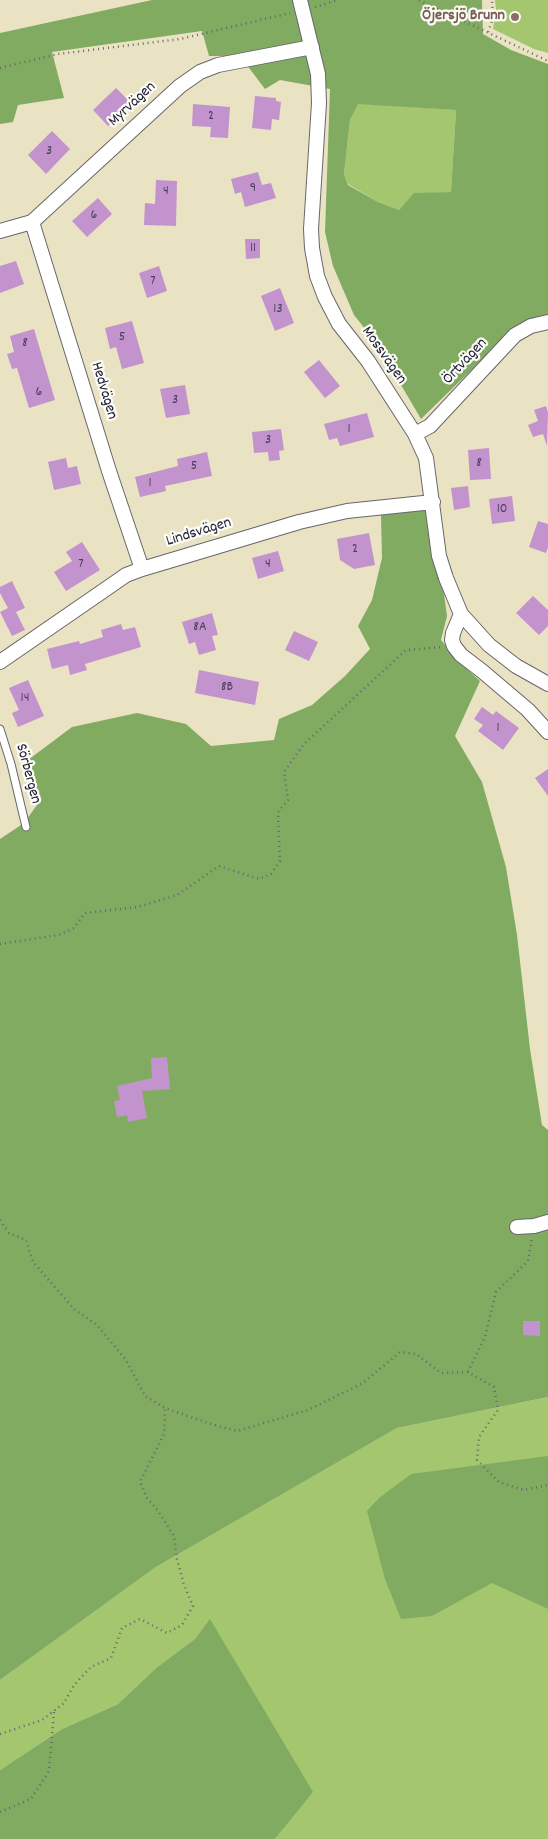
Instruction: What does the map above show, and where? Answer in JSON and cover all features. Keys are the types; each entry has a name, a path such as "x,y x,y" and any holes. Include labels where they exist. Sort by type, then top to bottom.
{"street":[{"name":"Mossvägen","path":"302,5 318,74 319,102 311,229 317,276 339,324 368,361 415,434 426,458 439,556 461,614 489,645 516,666 548,684"},
{"name":"Myrvägen","path":"0,231 32,222 180,86 200,72 218,65 312,47"},
{"name":"Hedvägen","path":"32,222 142,569"},
{"name":"Örtvägen","path":"415,434 430,426 515,335 531,326 548,322"},
{"name":"Lindsvägen","path":"0,662 126,575 142,569 299,522 347,511 433,502"},
{"path":"461,614 453,633 452,640 454,646 461,655 528,710 548,732"},
{"path":"517,1227 534,1226 548,1222"}],"lane":[{"name":"Sörbergen","path":"0,729 11,764 26,827"}],"path":[{"path":"0,68 58,54 180,39 302,5 338,0"},
{"path":"419,0 548,61"},
{"path":"488,33 493,18 492,0"},
{"path":"0,944 58,935 74,928 85,913 138,907 177,895 219,866 259,879 271,874 280,861 278,812 288,800 284,772 304,744 406,650 454,646"},
{"path":"0,1220 9,1233 26,1240 33,1262 74,1310 97,1325 126,1360 145,1396 165,1408 237,1431 308,1410 363,1383 400,1352 416,1354 441,1373 468,1372 494,1387 498,1410 479,1437 477,1460 499,1482 524,1490 548,1485"},
{"path":"468,1372 484,1337 496,1292 528,1261 534,1226"},
{"path":"0,1734 42,1720 64,1703 74,1685 91,1666 110,1658 122,1628 140,1619 167,1633 182,1625 193,1606 177,1559 174,1536 156,1508 147,1498 140,1482 164,1434 165,1408"},
{"path":"0,1812 31,1799 49,1770 54,1711"}],"green space":[{"path":"152,0 482,0 483,34 511,50 548,64 548,316 500,342 421,419 377,344 354,315 333,266 325,232 330,89 280,80 265,89 240,56 209,56 202,31 52,52 64,98 18,105 13,122 0,124 0,33","holes":["358,104 456,110 451,192 414,193 399,210 378,202 348,185 344,174 350,120"]},
{"name":"Öjersjö Brunn","path":"495,0 548,0 548,53 534,49 493,29 496,10"},
{"path":"358,103 456,110 451,192 414,194 399,210 378,202 348,184 344,174 350,120"},
{"path":"427,510 431,547 444,594 447,616 441,640 461,664 480,681 455,736 482,782 506,867 542,1125 548,1130 548,1397 397,1428 156,1567 0,1680 0,839 24,823 37,805 24,763 72,727 137,713 186,724 211,746 274,740 279,719 312,705 345,676 370,649 358,626 372,600 382,558 381,515"},
{"path":"548,1397 548,1839 275,1839 312,1792 196,1638 156,1668 118,1704 62,1729 0,1770 0,1680 156,1567 397,1428"},
{"path":"548,1456 548,1609 492,1583 432,1616 401,1619 385,1579 367,1511 379,1498 411,1474"},
{"path":"210,1619 313,1792 275,1839 0,1839 0,1770 62,1729 118,1704 156,1668 196,1638"}],"building":[{"path":"116,88 132,104 108,126 93,110"},
{"path":"255,96 276,98 276,101 281,102 279,120 272,119 271,130 252,128"},
{"path":"193,104 230,107 228,138 210,137 211,127 192,126"},
{"path":"52,131 70,149 46,174 28,155"},
{"path":"258,172 262,185 271,183 276,198 245,207 241,192 235,194 231,179"},
{"path":"156,180 177,181 176,226 144,225 145,203 155,204"},
{"path":"98,198 112,214 87,237 72,221"},
{"path":"245,239 260,239 260,258 246,259"},
{"path":"16,261 24,284 0,293 0,266"},
{"path":"159,266 167,291 147,298 139,273"},
{"path":"280,288 294,323 275,331 261,296"},
{"path":"132,321 144,363 122,369 116,347 110,349 105,328"},
{"path":"34,329 55,400 29,408 17,368 12,369 7,354 14,352 10,336"},
{"path":"319,360 340,386 325,398 304,372"},
{"path":"185,385 190,414 166,418 160,389"},
{"path":"546,406 548,412 547,446 543,434 533,437 528,425 538,421 534,410"},
{"path":"367,413 374,437 340,446 337,438 329,440 324,424"},
{"path":"281,429 284,450 279,451 280,460 269,461 268,452 254,453 252,432"},
{"path":"489,448 491,479 470,480 468,450"},
{"path":"207,452 212,476 165,486 166,491 140,497 135,477 178,466 177,459"},
{"path":"66,458 68,468 77,466 81,484 54,490 48,462"},
{"path":"468,486 470,507 454,510 451,488"},
{"path":"512,496 515,521 492,524 489,499"},
{"path":"538,521 548,524 548,547 546,553 529,547"},
{"path":"369,533 375,565 354,569 340,560 337,539"},
{"path":"82,542 100,570 66,591 54,572 72,561 66,552"},
{"path":"278,551 284,571 258,579 252,558"},
{"path":"12,581 25,608 16,612 25,630 12,636 0,612 8,608 0,593 0,587"},
{"path":"533,596 548,610 548,626 539,635 516,613"},
{"path":"212,613 218,635 212,636 216,650 199,655 195,642 189,644 182,622"},
{"path":"121,624 123,630 135,627 141,647 85,664 87,670 70,675 68,665 52,669 47,649 79,641 80,644 103,637 101,630"},
{"path":"294,631 318,642 309,661 285,650"},
{"path":"199,670 259,682 255,705 195,693"},
{"path":"28,680 44,716 18,727 12,713 19,710 9,688"},
{"path":"482,707 493,715 496,711 519,728 503,750 478,731 483,725 474,719"},
{"path":"548,769 548,796 535,778"},
{"path":"167,1057 170,1089 142,1091 147,1118 128,1122 127,1115 117,1117 114,1101 120,1100 117,1086 152,1078 151,1058"},
{"path":"523,1321 540,1321 540,1336 523,1335"}],"place":[{"name":"Öjersjö Brunn","path":"515,17"}]}
